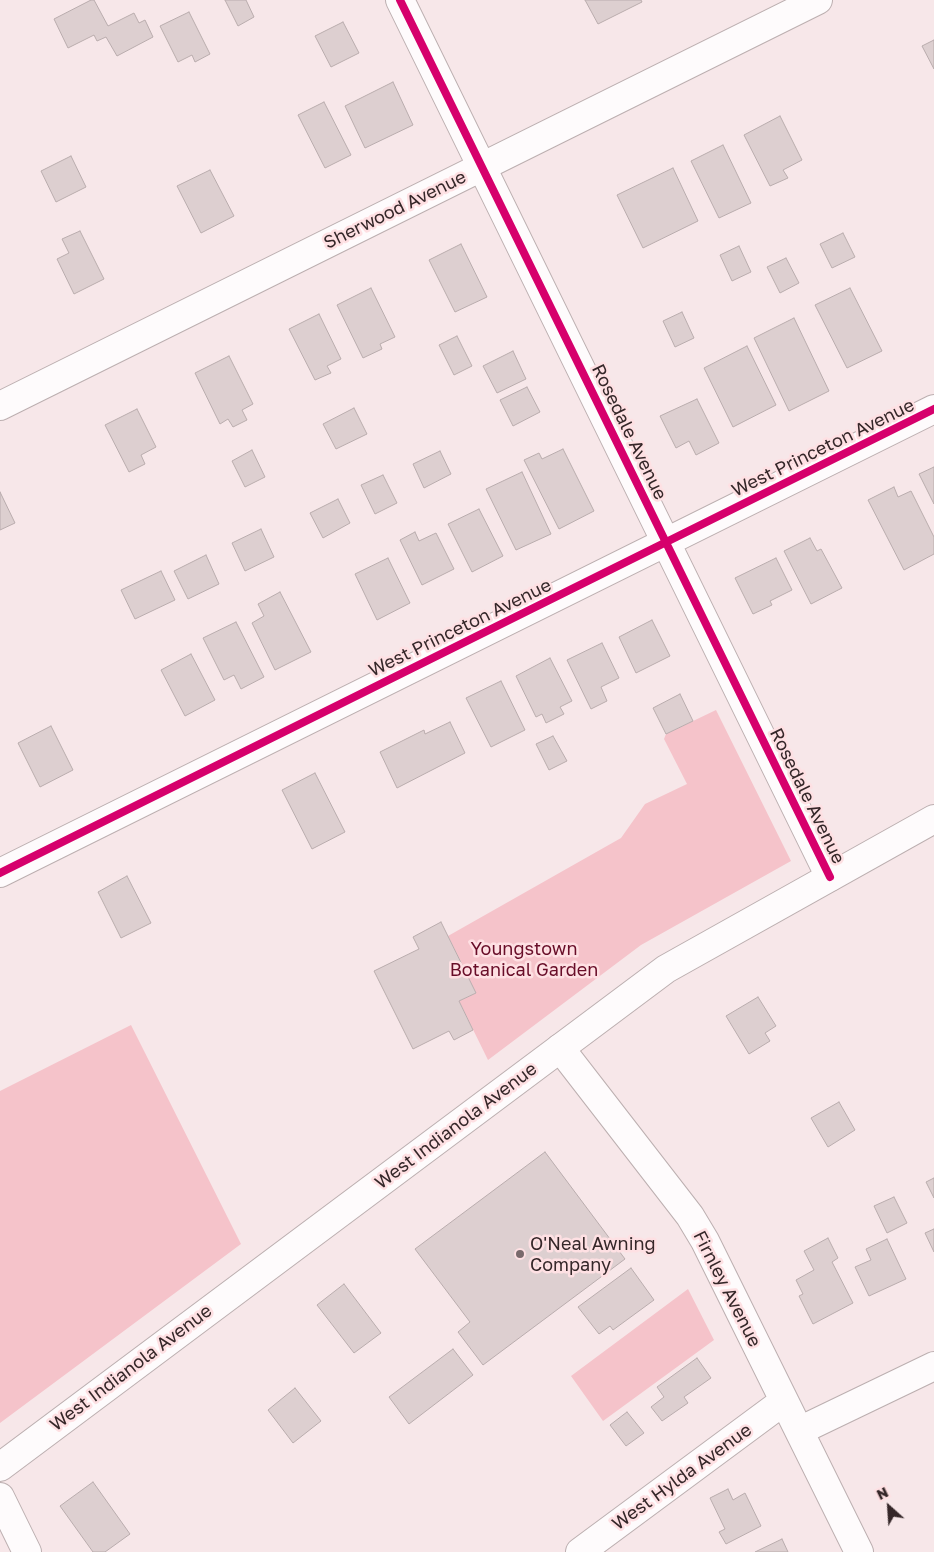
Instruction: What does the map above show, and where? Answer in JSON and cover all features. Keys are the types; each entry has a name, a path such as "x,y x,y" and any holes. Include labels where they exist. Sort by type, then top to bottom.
{"street":[{"name":"Rosedale Avenue","path":"400,0 830,877"},
{"name":"Sherwood Avenue","path":"0,406 818,0"},
{"name":"West Princeton Avenue","path":"0,873 934,409"},
{"name":"West Indianola Avenue","path":"0,1467 666,969 934,820"},
{"name":"Firnley Avenue","path":"560,1048 690,1216 859,1552"},
{"path":"799,1431 934,1366"},
{"name":"West Hylda Avenue","path":"580,1552 784,1401"},
{"path":"0,1498 27,1552"}],"green space":[{"name":"Youngstown Botanical Garden","path":"716,710 791,861 641,945 488,1060 459,1001 476,993 448,936 621,838 645,804 687,784 664,739 666,734"},
{"path":"131,1025 241,1244 0,1423 0,1091"},
{"path":"688,1289 714,1340 603,1421 571,1376"}],"building":[{"path":"94,0 108,26 134,13 139,23 145,20 153,37 117,56 106,37 97,41 94,35 68,48 54,19"},
{"path":"225,0 246,0 254,17 238,26"},
{"path":"585,0 641,0 642,2 598,24"},
{"path":"189,12 210,54 195,62 192,55 178,62 160,26"},
{"path":"343,22 359,53 331,67 315,36"},
{"path":"934,40 934,69 922,46"},
{"path":"393,82 413,125 365,148 345,106"},
{"path":"324,102 351,155 325,168 298,115"},
{"path":"780,116 802,160 783,170 788,178 770,186 744,135"},
{"path":"723,145 751,203 719,218 691,161"},
{"path":"71,156 86,187 56,202 41,171"},
{"path":"673,168 698,221 643,248 617,195"},
{"path":"210,170 234,216 201,233 177,186"},
{"path":"80,231 104,279 74,294 57,259 69,253 62,239"},
{"path":"843,233 855,257 832,268 820,244"},
{"path":"461,244 487,297 455,312 429,260"},
{"path":"739,246 751,272 732,281 720,255"},
{"path":"786,258 799,283 780,293 767,267"},
{"path":"371,288 395,337 380,344 382,349 363,358 337,305"},
{"path":"850,288 882,351 847,368 815,305"},
{"path":"682,312 694,338 675,347 663,321"},
{"path":"319,314 341,359 327,366 331,373 315,380 289,329"},
{"path":"794,318 829,391 789,411 754,338"},
{"path":"457,336 472,366 454,375 439,345"},
{"path":"747,346 776,405 733,427 704,368"},
{"path":"513,351 526,379 497,393 483,366"},
{"path":"229,356 253,404 242,410 247,420 233,427 228,419 220,424 195,373"},
{"path":"527,387 540,412 513,426 500,400"},
{"path":"697,399 719,443 696,455 689,441 676,448 660,416"},
{"path":"354,408 367,434 336,449 323,424"},
{"path":"137,409 156,447 141,455 145,464 129,472 105,425"},
{"path":"563,449 594,511 559,529 524,460 539,453 542,459"},
{"path":"252,450 265,477 245,487 232,461"},
{"path":"440,451 451,474 424,488 413,464"},
{"path":"934,467 934,504 919,474"},
{"path":"522,472 551,534 516,550 486,489"},
{"path":"383,475 397,503 375,514 361,485"},
{"path":"894,487 898,497 911,491 934,537 934,554 904,570 868,500"},
{"path":"0,492 15,523 0,530"},
{"path":"338,499 350,523 323,538 310,513"},
{"path":"479,509 503,556 472,572 448,524"},
{"path":"261,529 274,557 245,571 232,543"},
{"path":"415,532 419,541 436,533 454,569 422,585 400,540"},
{"path":"810,538 817,551 821,549 842,588 811,604 784,551"},
{"path":"206,555 219,584 188,599 174,571"},
{"path":"388,558 410,603 377,620 355,574"},
{"path":"776,558 792,590 770,601 772,605 753,614 735,578"},
{"path":"161,571 175,600 135,619 121,590"},
{"path":"280,592 311,652 275,670 252,623 264,616 258,604"},
{"path":"652,620 670,656 636,673 619,637"},
{"path":"236,622 264,677 241,689 234,675 224,680 203,638"},
{"path":"602,643 619,678 601,687 607,701 591,709 567,660"},
{"path":"191,654 215,700 185,716 161,670"},
{"path":"550,658 572,701 560,707 564,714 546,723 542,714 536,717 516,676"},
{"path":"501,681 525,730 491,747 466,698"},
{"path":"680,694 693,721 666,734 653,708"},
{"path":"450,722 465,753 397,788 380,752 424,730 425,734"},
{"path":"51,726 73,770 40,787 18,743"},
{"path":"553,736 567,761 549,770 536,744"},
{"path":"315,773 345,832 312,849 282,790"},
{"path":"127,876 151,923 121,938 98,892"},
{"path":"441,922 476,993 459,1001 473,1030 454,1040 449,1031 413,1049 374,971 419,949 413,937"},
{"path":"758,997 776,1026 765,1033 770,1041 749,1054 726,1016"},
{"path":"839,1102 855,1130 828,1147 811,1118"},
{"name":"O'Neal Awning Company","path":"545,1152 625,1259 483,1365 458,1332 470,1322 415,1249"},
{"path":"934,1178 934,1198 926,1182"},
{"path":"894,1197 907,1223 887,1233 874,1206"},
{"path":"934,1229 934,1252 925,1233"},
{"path":"828,1238 838,1258 832,1262 853,1303 813,1324 799,1296 803,1294 796,1280 814,1270 804,1251"},
{"path":"887,1239 906,1279 869,1296 855,1267 871,1260 866,1249"},
{"path":"631,1268 654,1300 613,1330 610,1326 599,1334 578,1307"},
{"path":"344,1284 381,1333 354,1353 317,1305"},
{"path":"453,1349 473,1375 409,1424 389,1397"},
{"path":"697,1358 711,1378 684,1397 688,1403 662,1421 651,1407 664,1397 657,1387"},
{"path":"295,1388 321,1421 293,1443 268,1410"},
{"path":"627,1412 644,1433 626,1446 610,1425"},
{"path":"93,1482 130,1534 105,1552 93,1552 60,1506"},
{"path":"728,1489 733,1500 745,1493 761,1526 726,1544 719,1532 725,1529 710,1498"},
{"path":"782,1539 788,1552 755,1552"}],"cycle path":[{"path":"400,0 830,877"},
{"path":"0,873 934,409"}],"place":[{"name":"O'Neal Awning Company","path":"520,1254"}]}
